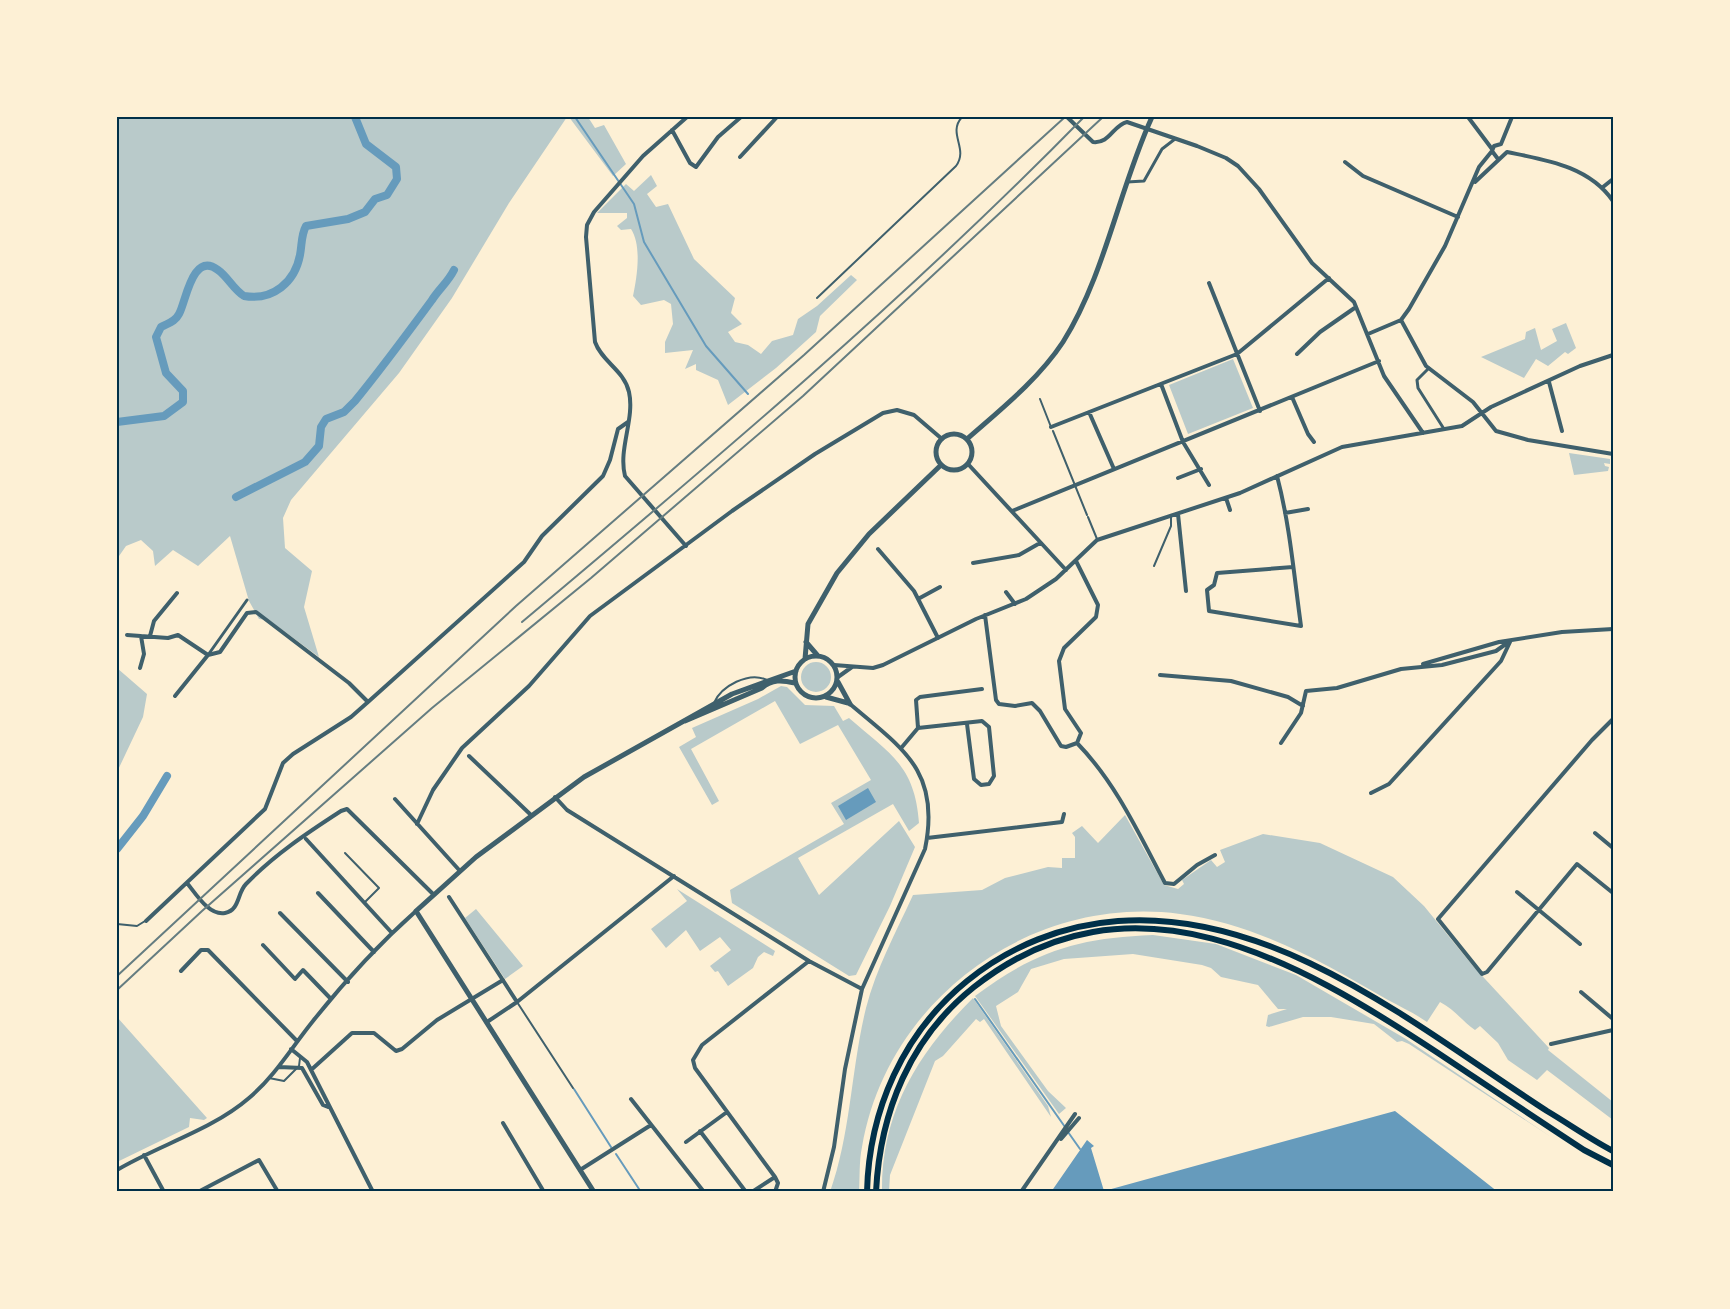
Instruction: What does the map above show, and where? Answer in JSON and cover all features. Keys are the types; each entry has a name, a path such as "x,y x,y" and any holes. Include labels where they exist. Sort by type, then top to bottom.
{"main road":[{"path":"867,1192 872,1138 887,1088 913,1041 936,1010 979,971 1011,951 1065,930 1125,920 1176,921 1220,929 1261,943 1310,964 1388,1008 1613,1151"},
{"path":"876,1192 880,1139 895,1093 920,1046 954,1004 1000,968 1035,951 1068,939 1126,930 1174,931 1216,938 1304,972 1389,1020 1584,1150 1613,1165"}],"street":[{"path":"686,546 625,476 630,394 626,382 598,350 593,336 586,237 591,215 626,176 687,117"},
{"path":"672,130 690,163 696,167 718,137 741,117"},
{"path":"740,156 777,117"},
{"path":"1067,117 1086,137 1098,143 1108,138 1122,123 1131,123 1226,158 1238,166 1259,189 1296,244 1356,307 1384,376 1423,434"},
{"path":"967,439 1041,370 1062,342 1080,311 1152,117"},
{"path":"1468,117 1498,159"},
{"path":"1368,334 1401,320 1445,246 1483,159 1501,144 1512,117"},
{"path":"1126,182 1144,181 1162,149 1175,139"},
{"path":"1501,144 1507,152 1546,160 1579,172 1603,187 1613,201"},
{"path":"1473,185 1507,152"},
{"path":"1345,162 1363,176 1458,217"},
{"path":"1603,187 1613,179"},
{"path":"1052,429 1089,412 1237,354 1329,278"},
{"path":"1209,284 1260,411"},
{"path":"1297,354 1320,332 1356,307"},
{"path":"1401,320 1421,360 1428,368 1473,402 1496,430 1506,435 1613,454"},
{"path":"806,642 818,656 834,665 873,668 883,665 1036,592 1066,570 1097,540 1217,499 1226,498 1322,453 1342,447 1462,426 1481,413 1580,366 1613,355"},
{"path":"1012,511 1379,361"},
{"path":"1428,368 1417,380 1418,388 1445,430"},
{"path":"1549,382 1562,431"},
{"path":"1161,384 1183,442 1209,485"},
{"path":"1292,397 1308,434 1314,442"},
{"path":"417,824 433,790 462,748 529,686 571,635 590,616 780,477 864,424 890,411 897,410 914,415 942,439"},
{"path":"1089,412 1114,469"},
{"path":"146,921 265,809 283,763 293,754 351,717 524,561 542,536 595,485 607,469 618,429 628,422"},
{"path":"952,434 967,439 972,454 968,464 963,468 951,470 941,465 936,448 942,439 952,434"},
{"path":"968,464 1066,570"},
{"path":"769,682 796,671 805,659 808,624 848,557 941,465"},
{"path":"1178,478 1201,469"},
{"path":"1277,476 1285,513 1293,567 1301,626 1209,611 1207,590 1214,585 1217,573 1293,567"},
{"path":"1226,498 1230,510"},
{"path":"1285,513 1308,509"},
{"path":"1178,514 1186,591"},
{"path":"973,563 1019,555 1041,543"},
{"path":"878,549 918,598 938,638"},
{"path":"985,615 996,700 999,704 1015,706 1032,703 1040,711 1061,746 1066,747 1077,743 1081,733 1065,709 1059,661 1064,648 1096,617 1098,605 1076,561"},
{"path":"918,598 940,587"},
{"path":"1006,592 1015,604"},
{"path":"150,636 154,621 177,593"},
{"path":"175,696 247,600"},
{"path":"127,636 168,638 178,635 208,655 220,652 247,613 256,612 264,621 349,683 368,702"},
{"path":"1281,743 1301,713 1306,691 1337,688 1442,657 1510,641 1562,632 1613,629"},
{"path":"140,668 144,654 141,636"},
{"path":"1416,666 1442,665 1496,651 1510,641"},
{"path":"1371,793 1389,784 1501,662 1510,641"},
{"path":"805,659 818,656"},
{"path":"823,1192 834,1147 845,1069 862,989 925,849 930,825 926,791 916,767 902,747 849,704 840,690 834,665"},
{"path":"824,697 834,689 838,679 853,667"},
{"path":"795,683 796,671"},
{"path":"1160,675 1231,681 1288,697 1303,706"},
{"path":"117,1168 226,1114 247,1100 269,1078 332,999 392,933 460,871 555,796 584,777 758,683 783,680 795,683 804,695 814,699 824,697 849,704"},
{"path":"902,747 918,728 916,700 920,697 982,688"},
{"path":"1613,719 1592,740 1438,919 1482,974 1487,972 1577,864 1613,893"},
{"path":"918,728 982,721 989,727 994,776 989,784 981,785 974,779 967,724"},
{"path":"1077,743 1097,764 1122,803 1165,883 1174,884 1197,865 1215,855"},
{"path":"469,756 531,815"},
{"path":"555,796 567,810 809,961 862,989"},
{"path":"395,800 460,871"},
{"path":"187,883 208,907 221,913 232,910 245,884 305,832 344,810 351,811 433,894"},
{"path":"927,838 1062,822 1064,814"},
{"path":"1595,833 1613,848"},
{"path":"306,839 392,933"},
{"path":"487,1022 546,980 674,876"},
{"path":"1517,892 1580,944"},
{"path":"318,893 374,952"},
{"path":"449,897 517,1002"},
{"path":"416,911 594,1192"},
{"path":"280,913 348,982"},
{"path":"263,945 295,978 303,970 332,999"},
{"path":"181,971 201,950 208,950 297,1041"},
{"path":"776,1192 778,1183 775,1177 695,1068 696,1051 809,961"},
{"path":"311,1070 352,1033 374,1033 396,1051 437,1020 503,980"},
{"path":"1581,992 1613,1019"},
{"path":"1551,1044 1613,1030"},
{"path":"291,1049 300,1055 311,1070 373,1192"},
{"path":"278,1067 299,1066 305,1071 323,1105 328,1107"},
{"path":"631,1100 704,1192"},
{"path":"686,1142 727,1112"},
{"path":"1021,1192 1077,1116"},
{"path":"503,1123 544,1192"},
{"path":"580,1170 651,1125"},
{"path":"700,1131 746,1192"},
{"path":"144,1155 164,1192"},
{"path":"198,1192 259,1160 278,1192"},
{"path":"753,1192 775,1177"}],"lane":[{"path":"817,298 956,166 961,159 962,150 955,134 956,125 962,117"},
{"path":"1040,399 1097,540"},
{"path":"1154,566 1171,526 1171,516"},
{"path":"345,853 379,888 364,903"},
{"path":"117,924 137,926 146,921"},
{"path":"517,1002 573,1088"},
{"path":"269,1078 284,1081 299,1066 300,1055"}],"shaded area":[{"path":"117,117 567,117 509,203 452,298 399,373 291,500 283,518 285,548 312,571 304,607 319,657 269,620 259,619 249,601 230,536 198,566 173,550 155,566 153,551 141,540 126,546 117,559"},
{"path":"569,117 588,117 595,128 604,125 626,164 613,176"},
{"path":"651,175 657,186 647,194 656,207 668,204 694,259 735,298 731,313 742,324 728,332 735,342 748,345 761,354 772,341 793,335 798,319 817,306 851,275 857,280 820,316 816,332 776,368 728,405 718,380 696,370 696,364 685,369 693,350 665,353 665,342 673,324 671,304 664,300 641,305 633,296 637,271 637,244 631,229 621,230 617,226 627,218 627,213 597,213 626,184 634,191"},
{"path":"1566,323 1576,348 1568,354 1565,352 1548,366 1536,359 1524,378 1481,357 1525,339 1526,332 1535,328 1541,350 1557,341 1552,329"},
{"path":"1233,359 1253,408 1188,434 1169,385"},
{"path":"1569,453 1610,459 1610,464 1604,463 1609,467 1608,471 1574,475"},
{"path":"816,662 827,666 831,677 827,688 816,692 805,688 801,677 805,666"},
{"path":"117,668 147,694 143,717 117,772"},
{"path":"781,686 787,687 805,705 834,706 843,721 849,718 888,751 906,774 912,787 919,823 909,831 893,804 798,858 819,895 899,821 915,847 890,906 856,975 849,976 732,903 730,890 844,824 831,803 871,780 838,725 800,744 775,701 691,749 719,801 712,805 679,747 696,737 692,728 758,699"},
{"path":"1125,815 1164,885 1178,889 1184,884 1182,880 1211,860 1217,867 1225,862 1220,850 1263,834 1320,843 1393,877 1424,906 1473,966 1549,1048 1548,1050 1613,1102 1613,1120 1547,1070 1537,1080 1508,1060 1498,1043 1480,1026 1475,1030 1440,1002 1427,1022 1288,946 1235,926 1180,914 1125,912 1071,921 1020,940 974,968 934,1003 901,1045 877,1094 862,1147 859,1192 830,1192 847,1124 861,1031 870,993 913,895 982,890 1005,878 1048,867 1062,868 1062,858 1075,858 1075,837 1072,833 1082,826 1098,843"},
{"path":"677,889 775,951 773,956 764,952 758,957 753,968 728,986 718,971 715,972 710,966 731,950 720,937 700,951 686,930 666,948 651,929 687,901"},
{"path":"476,909 523,966 505,979 465,918"},
{"path":"1153,935 1216,944 1296,975 1406,1039 1551,1137 1409,1044 1402,1041 1397,1042 1374,1024 1331,1017 1303,1017 1269,1027 1266,1026 1268,1015 1287,1009 1278,1009 1258,985 1221,977 1211,968 1202,965 1133,954 1064,959 1031,969 1018,992 996,1006 1001,1026 1048,1091 1066,1108 1059,1114 975,996 1018,968 1058,950 1102,939"},
{"path":"973,998 1048,1106 1051,1117 984,1019 980,1022 976,1019 943,1056 935,1061 890,1175 889,1192 882,1192 883,1163 888,1136 906,1086 935,1040"},
{"path":"117,1017 207,1118 204,1120 190,1118 189,1127 117,1162"}],"water":[{"path":"868,788 876,802 846,820 838,806"},
{"path":"1395,1111 1498,1192 1051,1192 1087,1140 1094,1146 1091,1148 1104,1191"}],"waterway":[{"path":"117,422 164,416 183,402 183,391 166,373 156,337 161,327 177,317 196,272 202,267 209,266 218,270 244,296 264,296 281,288 293,274 306,226 348,219 365,212 375,199 387,195 397,179 396,167 366,144 355,117"},
{"path":"575,117 634,204 644,242 706,346 748,394"},
{"path":"236,497 305,462 319,446 321,427 326,419 344,412 355,401 454,270"},
{"path":"117,849 143,816 167,776"},
{"path":"975,999 1065,1127"},
{"path":"574,1089 611,1147"},
{"path":"1068,1132 1080,1149"},
{"path":"616,1154 641,1192"}],"railway":[{"path":"117,976 516,606 804,355 1065,117"},
{"path":"522,622 738,438 880,313 1017,184 1084,117"},
{"path":"117,990 202,911 432,708 591,578 803,396 1103,117"}]}
